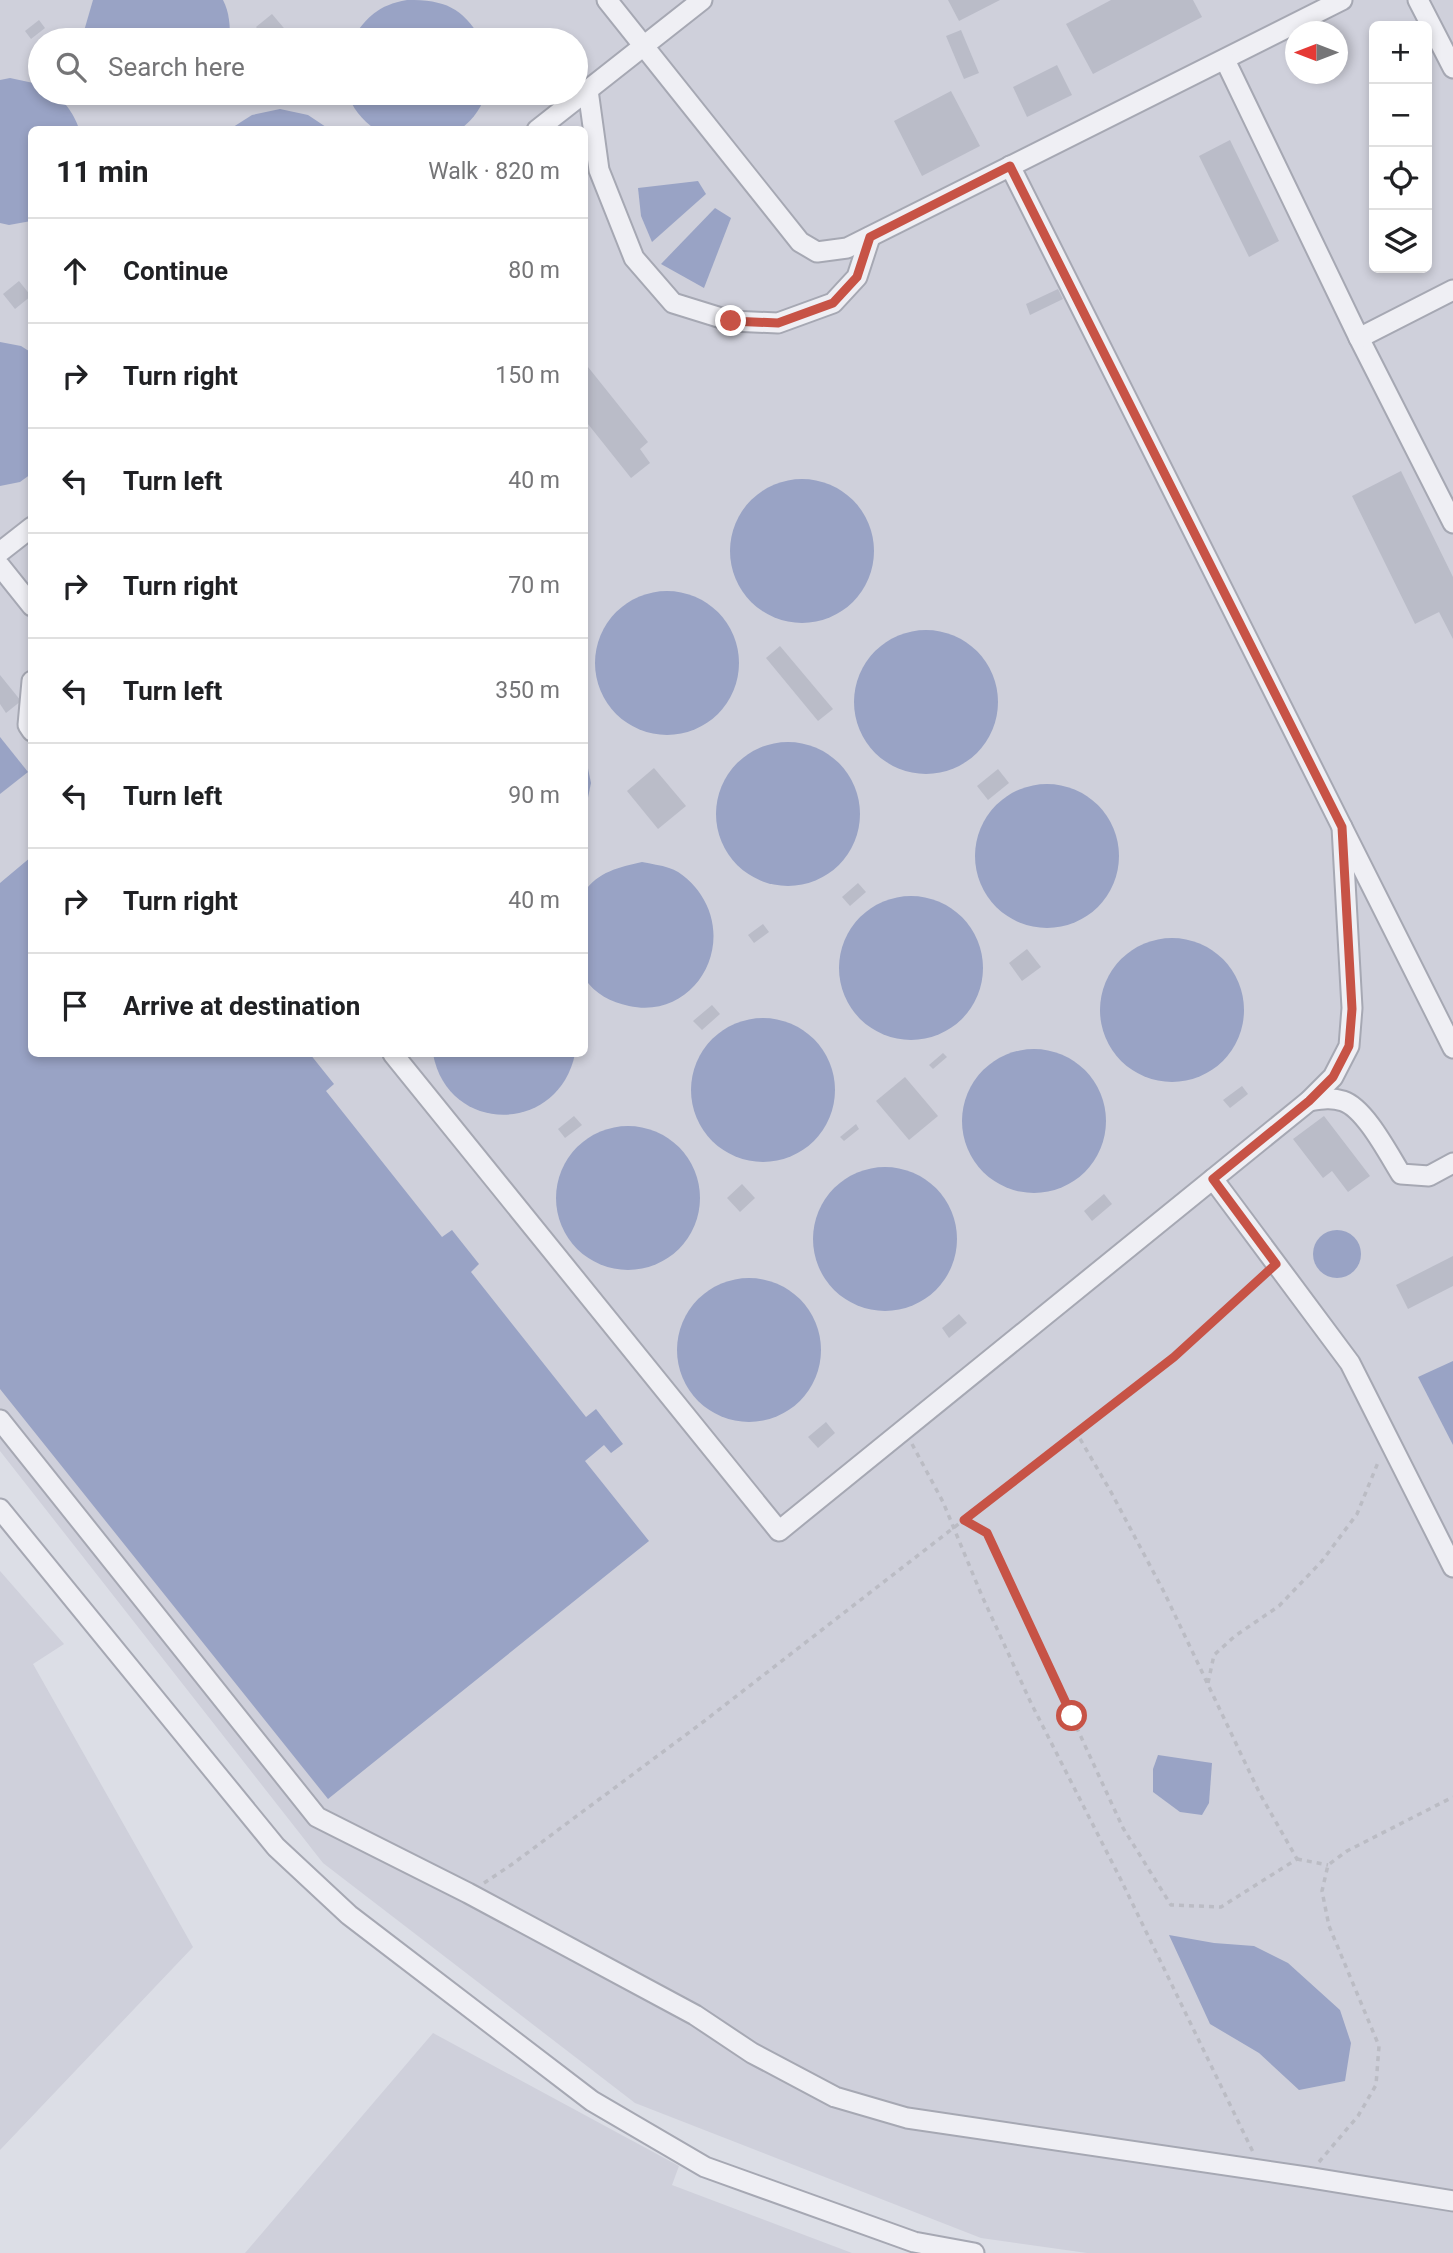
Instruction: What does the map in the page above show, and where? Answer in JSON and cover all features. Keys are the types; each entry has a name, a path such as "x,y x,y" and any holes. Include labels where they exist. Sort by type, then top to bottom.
{"lane":[{"path":"607,0 800,242 817,253 847,248 870,237 1342,0"},
{"path":"702,0 588,90 599,170 634,258 673,303 731,321 778,323 833,303 857,277 870,237"},
{"path":"1418,0 1453,68"},
{"path":"1225,60 1359,338 1453,523"},
{"path":"542,126 569,105"},
{"path":"1010,166 1453,1048"},
{"path":"1359,338 1453,290"},
{"path":"0,552 28,530"},
{"path":"0,566 28,601"},
{"path":"395,1057 779,1531 1309,1101 1333,1077 1349,1046 1352,1009 1342,827"},
{"path":"1309,1101 1328,1098 1346,1101 1368,1121 1401,1174 1429,1176 1453,1163"},
{"path":"1213,1179 1350,1363 1453,1567"},
{"path":"0,1420 317,1817 468,1893 695,2015 752,2053 835,2097 907,2118 1306,2176 1453,2201"},
{"path":"0,1509 276,1847 349,1915 383,1941 593,2101 705,2167 914,2242 974,2253"}],"path":[{"path":"468,1893 511,1865 692,1730 1174,1357 1276,1264"},
{"path":"1208,1685 1214,1655 1235,1636 1279,1605 1322,1561 1357,1514 1378,1465 1382,1427"},
{"path":"904,1429 943,1502 1031,1703 1126,1890 1262,2170"},
{"path":"1076,1433 1164,1592 1260,1794 1297,1859"},
{"path":"964,1520 987,1533 1123,1828 1171,1905 1221,1907 1297,1859 1328,1865"},
{"path":"1306,2176 1358,2116 1376,2085 1379,2046 1329,1926 1322,1891 1328,1865 1347,1851 1453,1797"}],"shaded area":[{"path":"0,0 1453,0 1453,2253 1087,2253 981,2238 635,2103 323,1863 0,1451"},
{"path":"0,1571 64,1644 33,1664 193,1947 0,2150"},
{"path":"433,2033 679,2166 672,2185 852,2253 245,2253"}],"water":[{"path":"93,0 223,0 230,28 85,28"},
{"path":"407,0 442,4 459,13 473,28 360,28 374,13"},
{"path":"10,78 28,82 28,105 66,105 78,126 28,126 28,222 9,225 0,223 0,80"},
{"path":"353,105 481,105 464,126 371,126"},
{"path":"280,109 308,115 324,126 235,126 252,115"},
{"path":"698,181 706,194 652,242 641,216 638,188"},
{"path":"715,208 731,218 704,288 661,264"},
{"path":"0,342 21,346 28,350 28,476 20,482 0,486"},
{"path":"802,479 830,484 853,500 869,523 874,551 869,579 853,602 830,618 802,623 774,618 751,602 735,579 730,551 735,523 751,500 774,484"},
{"path":"667,591 695,596 718,612 734,635 739,663 734,691 718,714 695,730 667,735 639,730 616,714 600,691 595,663 600,635 616,612 639,596"},
{"path":"926,630 954,635 977,651 993,674 998,702 993,730 977,753 954,769 926,774 898,769 875,753 859,730 854,702 859,674 875,651 898,635"},
{"path":"0,737 28,772 0,794"},
{"path":"788,742 816,747 839,763 855,786 860,814 855,842 839,865 816,881 788,886 760,881 737,865 721,842 716,814 721,786 737,763 760,747"},
{"path":"588,768 591,783 588,798"},
{"path":"1047,784 1075,789 1098,805 1114,828 1119,856 1114,884 1098,907 1075,923 1047,928 1019,923 996,907 980,884 975,856 980,828 996,805 1019,789"},
{"path":"28,860 28,1057 312,1057 334,1084 326,1091 442,1237 452,1230 479,1264 471,1272 586,1417 596,1409 623,1444 611,1453 604,1445 585,1461 649,1541 328,1799 0,1389 0,883"},
{"path":"642,862 674,870 683,875 701,895 711,916 714,937 702,976 689,991 672,1002 652,1007 629,1006 610,1000 588,982 588,887 602,875"},
{"path":"911,896 939,901 962,917 978,940 983,968 978,996 962,1019 939,1035 911,1040 883,1035 860,1019 844,996 839,968 844,940 860,917 883,901"},
{"path":"1172,938 1200,943 1223,959 1239,982 1244,1010 1239,1038 1223,1061 1200,1077 1172,1082 1144,1077 1121,1061 1105,1038 1100,1010 1105,982 1121,959 1144,943"},
{"path":"763,1018 791,1023 814,1039 830,1062 835,1090 830,1118 814,1141 791,1157 763,1162 735,1157 712,1141 696,1118 691,1090 696,1062 712,1039 735,1023"},
{"path":"1034,1049 1062,1054 1085,1070 1101,1093 1106,1121 1101,1149 1085,1172 1062,1188 1034,1193 1006,1188 983,1172 967,1149 962,1121 967,1093 983,1070 1006,1054"},
{"path":"434,1057 574,1057 565,1081 548,1100 527,1111 503,1115 480,1111 459,1100 443,1081"},
{"path":"628,1126 656,1131 679,1147 695,1170 700,1198 695,1226 679,1249 656,1265 628,1270 600,1265 577,1249 561,1226 556,1198 561,1170 577,1147 600,1131"},
{"path":"885,1167 913,1172 936,1188 952,1211 957,1239 952,1267 936,1290 913,1306 885,1311 857,1306 834,1290 818,1267 813,1239 818,1211 834,1188 857,1172"},
{"path":"1337,1230 1346,1231 1354,1237 1360,1245 1360,1263 1354,1271 1346,1277 1337,1278 1328,1277 1320,1271 1314,1263 1313,1254 1314,1245 1320,1237 1328,1231"},
{"path":"749,1278 777,1283 800,1299 816,1322 821,1350 816,1378 800,1401 777,1417 749,1422 721,1417 698,1401 682,1378 677,1350 682,1322 698,1299 721,1283"},
{"path":"1453,1361 1453,1445 1418,1377"},
{"path":"1158,1755 1212,1763 1209,1803 1202,1815 1180,1812 1153,1792 1153,1769"},
{"path":"1169,1935 1214,1943 1254,1946 1288,1963 1340,2010 1351,2043 1345,2081 1299,2090 1259,2053 1210,2024"}],"building":[{"path":"948,0 1000,0 959,21"},
{"path":"1111,0 1193,0 1202,17 1093,74 1066,24"},
{"path":"272,14 284,28 257,28"},
{"path":"39,20 45,28 29,28"},
{"path":"961,30 979,73 964,79 946,36"},
{"path":"1057,65 1072,95 1027,117 1013,87"},
{"path":"951,91 980,146 922,176 894,121"},
{"path":"1230,140 1279,241 1249,257 1199,156"},
{"path":"19,281 28,292 28,298 15,309 3,294"},
{"path":"1058,289 1063,299 1030,315 1026,304"},
{"path":"588,367 648,442 640,449 650,463 631,478 588,424"},
{"path":"1401,471 1453,577 1453,639 1439,612 1415,624 1352,496"},
{"path":"780,646 833,709 818,721 766,658"},
{"path":"0,675 21,701 6,713 0,704"},
{"path":"654,768 686,806 658,829 627,791"},
{"path":"998,769 1009,783 988,800 977,786"},
{"path":"858,883 866,892 850,906 842,897"},
{"path":"763,924 769,932 754,943 748,935"},
{"path":"1027,949 1041,967 1022,981 1009,963"},
{"path":"712,1005 720,1014 702,1030 693,1021"},
{"path":"943,1053 947,1057 933,1069 929,1065"},
{"path":"905,1077 938,1116 909,1140 876,1101"},
{"path":"1242,1086 1248,1094 1230,1108 1223,1100"},
{"path":"574,1116 582,1125 565,1138 558,1129"},
{"path":"1324,1116 1370,1176 1348,1192 1332,1171 1323,1178 1293,1139"},
{"path":"856,1124 859,1129 844,1141 840,1137"},
{"path":"742,1184 755,1198 740,1212 727,1198"},
{"path":"1104,1194 1112,1204 1092,1221 1084,1211"},
{"path":"1453,1256 1453,1286 1408,1309 1396,1285"},
{"path":"959,1314 967,1323 949,1338 942,1328"},
{"path":"826,1422 835,1433 818,1448 808,1437"}],"route":[{"path":"731,321 778,323 833,303 857,277 870,237 1010,166 1342,827 1352,1009 1349,1046 1333,1077 1309,1101 1213,1179 1276,1264 1174,1357 964,1520 987,1533 1072,1716"}]}
